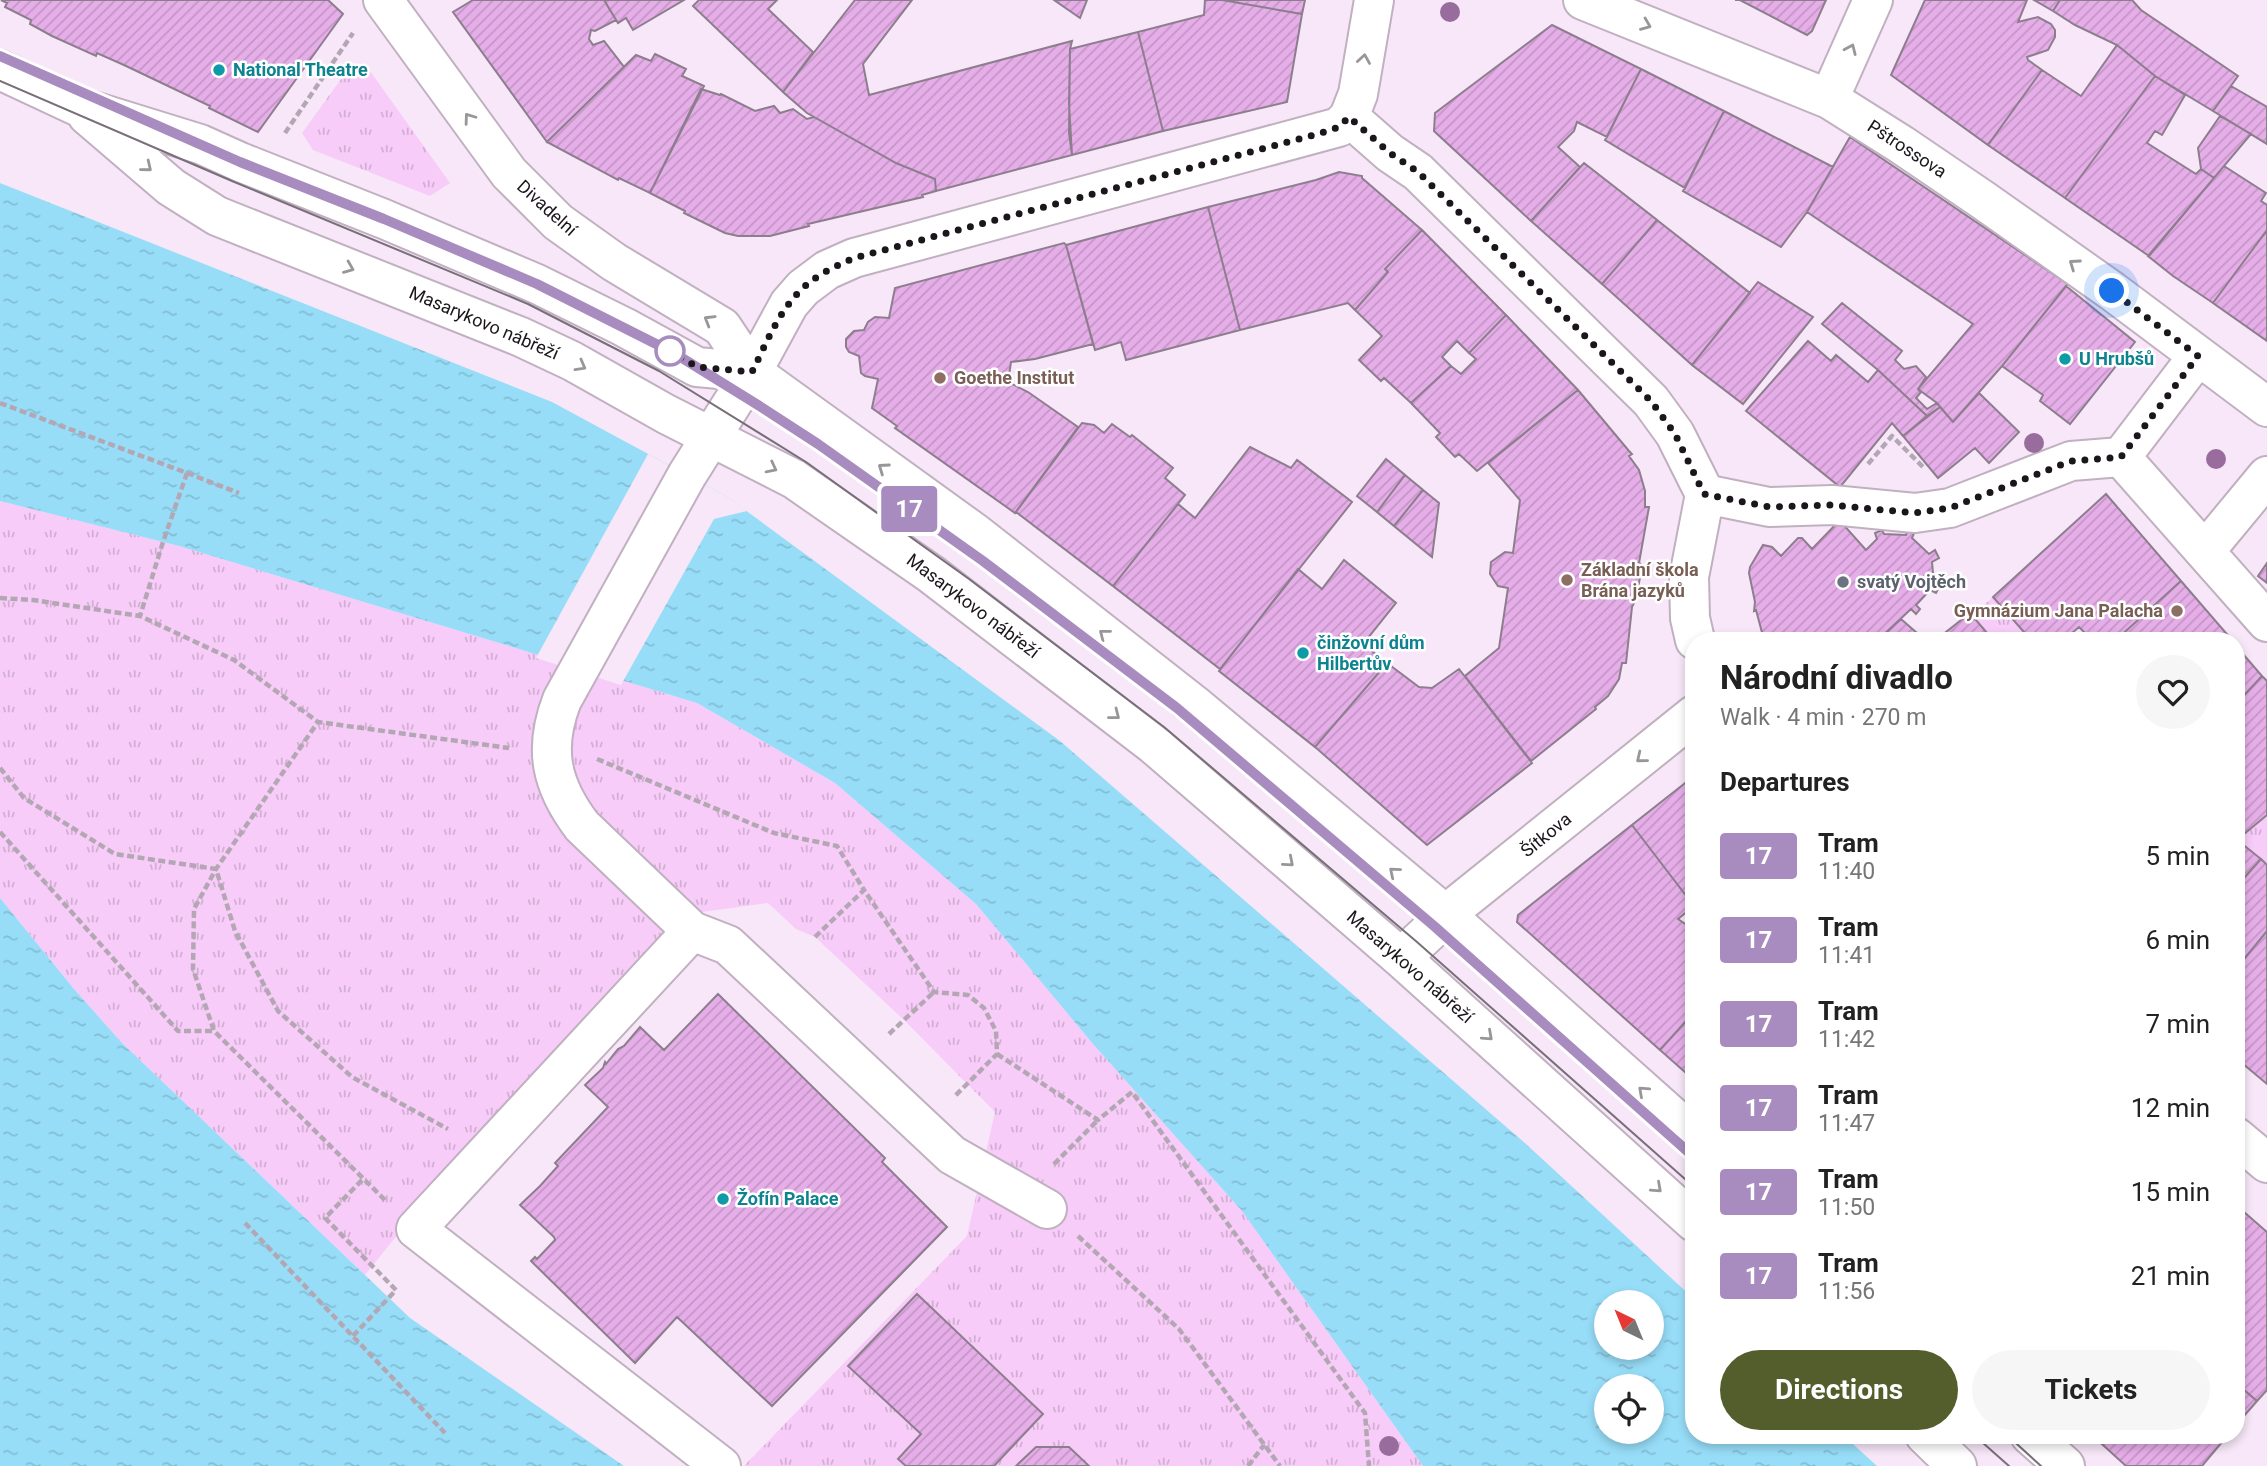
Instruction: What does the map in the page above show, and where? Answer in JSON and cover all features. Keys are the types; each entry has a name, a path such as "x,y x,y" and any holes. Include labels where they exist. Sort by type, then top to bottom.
{"street":[{"path":"1035,1202 952,1155 729,945 692,931 576,818 560,791 553,772 553,726 562,700 687,475 752,372 778,321 803,288 827,270 854,258 1339,127 1349,117 1358,94 1374,0"},
{"name":"Pštrossova","path":"1583,0 1829,99 1983,200 2112,291 2267,407"},
{"path":"1829,99 1873,0"},
{"name":"Divadelní","path":"371,13 509,173 558,222 614,262 722,327 752,372"},
{"name":"Masarykovo nábřeží","path":"0,70 77,106 200,144 537,284 697,367 752,372"},
{"name":"Masarykovo nábřeží","path":"77,106 171,187 217,216 521,337 572,361 666,414 794,479 931,574 1154,745 1401,958 1685,1214"},
{"path":"1349,117 1390,153 1418,172 1651,401 1675,434 1704,494 1689,577 1690,618 1693,632"},
{"path":"1704,494 1769,507 1832,505 1915,513 1950,508 2071,461 2121,457 2198,356"},
{"path":"752,372 975,533 1197,708 1446,915 1685,1128"},
{"path":"2121,457 2267,622"},
{"path":"2205,551 2267,476"},
{"name":"Šítkova","path":"1401,958 1446,915 1685,722"},
{"path":"692,931 416,1229 721,1466"},
{"path":"2245,1145 2267,1164"},
{"path":"1934,1444 1957,1466"},
{"path":"2040,1444 2065,1466"}],"path":[{"path":"282,136 371,13"},
{"path":"0,403 239,493"},
{"path":"140,616 187,473"},
{"path":"0,598 33,600 140,616 234,660 318,722 517,749 589,755 774,833 837,846 934,992"},
{"path":"318,722 216,869 194,909 194,969 214,1031 416,1229"},
{"path":"0,768 24,798 114,854 216,869"},
{"path":"0,832 178,1031 214,1031"},
{"path":"216,869 235,931 278,1011 352,1077 488,1151"},
{"path":"815,937 864,890"},
{"path":"857,1065 934,992 968,995 984,1008 996,1031 997,1054 923,1127"},
{"path":"997,1054 1098,1120"},
{"path":"1280,1466 1179,1329 1035,1202 1098,1120 1132,1092 1365,1413 1369,1466"},
{"path":"353,1336 396,1290 325,1218 363,1179"},
{"path":"245,1223 445,1433"},
{"path":"1248,1466 1264,1445"}],"green space":[{"path":"349,68 370,71 450,183 430,196 313,150 302,133"},
{"path":"0,501 179,546 697,703 835,783 976,904 1093,1044 1242,1211 1423,1466 744,1466 967,1236 995,1112 904,1020 815,937 796,929 768,903 695,913 638,966 394,1239 365,1275 122,1043 0,898"},
{"path":"1993,597 2024,632 1986,632 1972,615"},
{"path":"2267,815 2267,865 2245,847 2245,833"}],"water":[{"path":"0,183 552,402 726,496 1060,741 1526,1144 1685,1291 1685,1444 1853,1444 1877,1466 1423,1466 1242,1211 1093,1044 976,904 835,783 697,703 179,546 0,501"},
{"path":"0,898 122,1043 410,1318 624,1466 0,1466"}],"pier":[{"path":"648,454 726,496 747,511 714,519 621,685 536,658"}],"building":[{"name":"National Theatre","path":"1,0 328,0 343,14 258,132 124,65 97,53 96,56 52,36 30,24 31,20 5,7 7,3"},
{"path":"473,0 604,0 616,20 595,31 591,30 589,39 593,45 604,41 624,67 547,142 453,12"},
{"path":"604,0 684,0 633,30 626,18 618,23"},
{"path":"699,0 777,0 768,9 813,52 783,92 693,6"},
{"path":"855,0 912,0 863,64 869,95 1072,41 1069,103 1072,155 936,191 935,179 896,163 807,113 783,92"},
{"path":"1054,0 1087,0 1080,18"},
{"path":"1205,0 1222,0 1302,14 1287,102 1163,131 1138,32 1204,15"},
{"path":"1222,0 1305,0 1302,14"},
{"path":"1740,0 1826,0 1812,31 1807,35"},
{"path":"1925,0 2027,0 2018,22 2038,17 2051,24 2055,30 2055,37 2048,50 2027,57 2042,70 1988,145 1891,75"},
{"path":"2034,0 2060,0 2053,11"},
{"path":"2060,0 2132,0 2141,10 2238,76 2213,111 2155,76 2117,45 2053,11"},
{"path":"1552,25 1641,69 1607,137 1577,122 1574,131 1558,147 1580,167 1531,221 1434,131 1435,113"},
{"path":"1138,32 1163,131 1072,155 1069,133 1070,49"},
{"path":"2117,45 2155,76 2065,198 1988,145 2042,70 2081,96"},
{"path":"655,54 686,69 682,76 704,86 650,193 619,178 618,180 547,142 636,55 651,61"},
{"path":"1641,69 1724,111 1685,188 1605,140"},
{"path":"2155,76 2185,95 2162,135 2155,131 2147,143 2196,174 2201,169 2214,178 2149,256 2065,198"},
{"path":"2231,86 2267,107 2267,144 2213,111"},
{"path":"701,89 721,94 755,111 774,106 780,113 793,109 807,119 814,117 896,163 935,179 936,191 922,195 923,197 808,224 809,226 770,236 738,236 725,233 650,193"},
{"path":"1724,111 1833,167 1807,212 1781,247 1683,191"},
{"path":"2220,116 2251,134 2214,178 2201,169 2198,148"},
{"path":"1850,137 2068,284 1953,422 1937,403 1918,389 1973,324 1807,212"},
{"path":"1584,163 1657,220 1602,284 1531,221"},
{"path":"2224,166 2266,193 2261,201 2267,205 2267,230 2213,303 2148,256"},
{"path":"1339,172 1362,176 1422,230 1385,269 1388,272 1355,310 1348,303 1240,330 1208,207"},
{"path":"1208,207 1240,330 1126,360 1121,342 1095,350 1066,245"},
{"path":"1657,220 1750,293 1692,365 1602,284"},
{"path":"1422,230 1506,315 1469,353 1457,341 1442,357 1451,366 1411,403 1384,378 1381,381 1359,360 1382,336 1355,310 1388,272 1385,269"},
{"path":"2267,230 2267,341 2213,303"},
{"name":"Goethe Institut","path":"1064,243 1093,344 1035,359 1011,362 1008,382 1028,392 1078,427 1015,513 895,428 897,426 872,408 878,379 861,373 859,356 849,352 846,339 854,331 864,330 868,322 875,317 889,318 895,288"},
{"path":"1758,282 1813,317 1743,404 1692,365"},
{"name":"U Hrubšů","path":"2066,286 2135,342 2070,424 2040,401 2043,395 2002,366"},
{"path":"1842,303 1902,351 1895,360 1904,369 1916,366 1926,377 1916,398 1927,409 1937,403 1940,407 1927,416 1878,370 1822,324"},
{"path":"1506,315 1578,390 1477,471 1459,454 1455,457 1436,437 1440,433 1411,403 1451,366 1461,374 1476,359 1469,353"},
{"path":"1808,341 1831,361 1836,355 1868,382 1878,370 1927,416 1903,436 1892,423 1840,487 1746,411"},
{"name":"Základní škola Brána jazyků","path":"1578,390 1632,454 1629,456 1639,470 1645,491 1645,507 1649,507 1639,563 1641,572 1632,607 1626,663 1622,663 1619,679 1596,709 1531,761 1465,676 1499,648 1508,588 1498,586 1490,574 1491,562 1505,552 1513,553 1520,500 1488,463"},
{"path":"1979,393 2019,432 1989,463 1975,448 1938,478 1903,436 1940,407 1953,422"},
{"path":"1082,423 1094,425 1104,433 1112,424 1130,437 1132,435 1173,468 1165,478 1185,495 1113,586 1016,512"},
{"path":"1250,447 1291,468 1297,460 1352,502 1220,669 1113,586 1178,504 1195,518"},
{"path":"1386,459 1405,475 1377,512 1357,496"},
{"path":"1405,475 1423,490 1394,526 1377,512"},
{"path":"1423,490 1439,503 1432,557 1394,526"},
{"path":"2106,494 2181,581 2125,632 2084,632 2079,627 2073,632 2024,632 1993,597"},
{"name":"svatý Vojtěch","path":"1838,522 1841,522 1866,550 1877,539 1875,533 1882,530 1884,534 1906,535 1908,529 1915,531 1912,538 1929,554 1935,550 1939,558 1932,562 1934,583 1940,585 1936,593 1930,590 1916,605 1920,609 1916,614 1911,609 1887,632 1762,632 1756,610 1754,611 1755,602 1749,573 1763,545 1772,547 1781,556 1798,538 1802,538 1812,549"},
{"name":"činžovní dům Hilbertův","path":"1344,560 1396,603 1363,644 1387,663 1315,747 1219,671 1298,569 1322,589"},
{"path":"2267,563 2267,583 2258,576"},
{"name":"Gymnázium Jana Palacha","path":"2181,581 2225,632 2125,632"},
{"path":"1970,613 1986,632 1946,632"},
{"path":"1901,619 1916,632 1887,632"},
{"path":"2245,656 2262,676 2245,694"},
{"path":"1387,663 1419,687 1432,688 1459,669 1532,763 1427,845 1315,747"},
{"path":"2262,676 2267,681 2267,815 2245,833 2245,694"},
{"path":"1685,783 1685,894 1632,825"},
{"path":"1632,825 1685,894 1685,913 1678,919 1685,924 1685,1022 1660,1050 1517,922 1518,915"},
{"path":"2245,846 2261,859 2245,877"},
{"path":"2261,859 2267,865 2267,931 2245,958 2245,877"},
{"path":"2267,931 2267,1084 2245,1066 2245,958"},
{"name":"Žofín Palace","path":"718,994 885,1158 882,1162 947,1227 772,1406 677,1317 635,1363 531,1261 535,1257 537,1259 555,1240 520,1205 558,1166 555,1163 608,1107 585,1085 603,1068 605,1062 606,1064 640,1027 664,1050"},
{"path":"1685,1022 1685,1072 1660,1050"},
{"path":"2245,1213 2267,1232 2267,1390 2257,1401 2245,1391"},
{"path":"917,1294 1043,1414 994,1466 906,1466 898,1459 921,1434 848,1366"},
{"path":"2245,1391 2257,1401 2245,1415"},
{"path":"2102,1444 2220,1444 2202,1466 2126,1466"},
{"path":"1036,1447 1069,1447 1089,1466 1016,1466"}],"tram line":[{"path":"0,56 240,162 537,284 624,327 739,392 818,444 983,561 1177,708 1434,926 1685,1149"},
{"name":"17","path":"0,56 240,162 537,284 674,353 758,405 818,444 983,561 1177,708 1434,926 1685,1149"},
{"path":"0,81 528,304 659,371 806,462 969,579 1164,727 1417,942 1685,1179"},
{"path":"1984,1444 2009,1466"},
{"path":"2017,1444 2041,1466"}],"place":[{"name":"National Theatre","path":"219,70"},
{"name":"U Hrubšů","path":"2065,359"},
{"name":"Goethe Institut","path":"940,378"},
{"name":"Základní škola Brána jazyků","path":"1567,580"},
{"name":"svatý Vojtěch","path":"1843,582"},
{"name":"Gymnázium Jana Palacha","path":"2177,611"},
{"name":"činžovní dům Hilbertův","path":"1303,653"},
{"name":"Žofín Palace","path":"723,1199"}],"route":[{"path":"670,351 697,367 752,372 778,321 803,288 827,270 854,258 1321,133 1339,127 1349,117 1390,153 1418,172 1651,401 1675,434 1704,494 1769,507 1832,505 1915,513 1950,508 2071,461 2121,457 2198,356 2112,291"}]}
